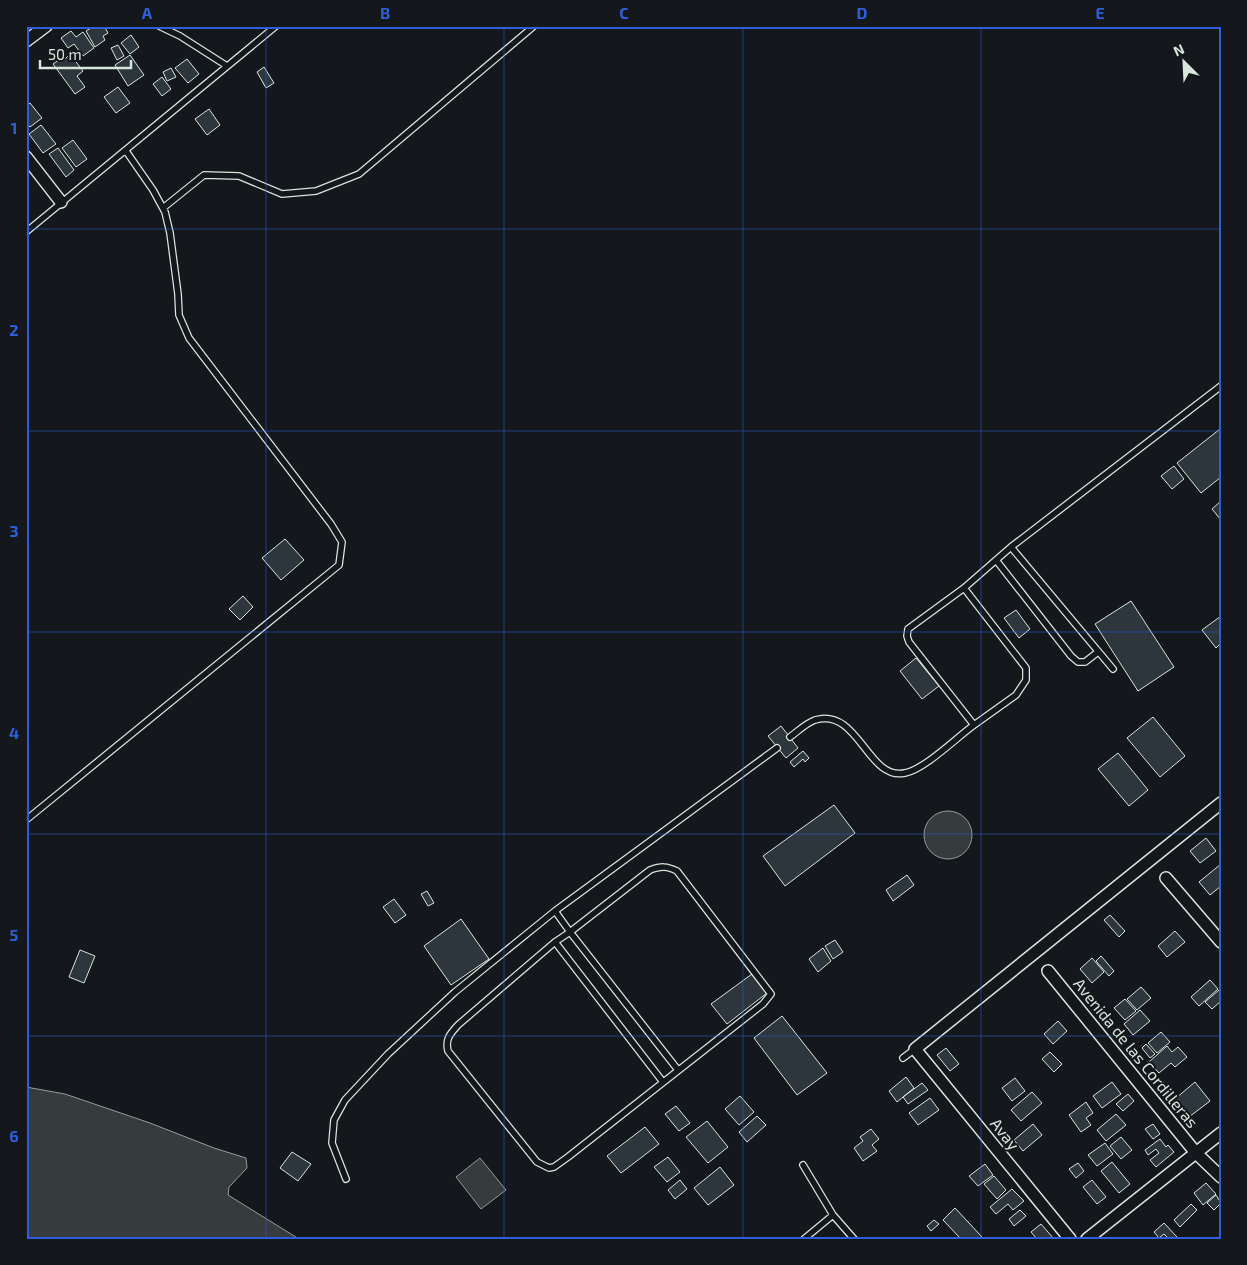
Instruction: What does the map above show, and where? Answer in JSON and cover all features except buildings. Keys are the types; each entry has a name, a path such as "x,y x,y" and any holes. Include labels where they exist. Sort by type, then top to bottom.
{"street":[{"path":"26,41 46,26"},
{"path":"26,156 61,202"},
{"path":"914,1049 1221,803"},
{"path":"1166,878 1221,942"},
{"name":"Avenida de las Cordilleras","path":"1048,971 1196,1153 1221,1177"},
{"name":"Avay","path":"914,1049 1070,1239"},
{"path":"1087,1239 1221,1133"}],"lane":[{"path":"159,26 180,36 227,66"},
{"path":"26,232 276,26"},
{"path":"163,208 204,175 239,176 282,194 316,191 359,174 534,26"},
{"path":"26,820 339,565 342,542 331,524 189,338 178,315 178,294 170,233 163,208 126,151"},
{"path":"974,725 909,642 907,636 908,629 964,588 1011,547 1221,386"},
{"path":"1011,547 1113,669"},
{"path":"996,560 1078,662 1085,662 1098,652"},
{"path":"790,737 813,720 829,719 841,723 856,736 880,767 892,772 904,773 929,761 1016,695 1026,680 1026,668 964,588"},
{"path":"346,1178 332,1143 334,1120 346,1100 388,1054 455,992 555,911 777,748"},
{"path":"660,866 668,866 677,871 770,994 763,1004 554,1167 549,1168 537,1162 448,1051 446,1043 449,1034 458,1025 555,942 650,870 660,866"},
{"path":"555,911 678,1070"},
{"path":"555,942 663,1082"},
{"path":"903,1058 914,1049"},
{"path":"803,1165 833,1215 854,1239"},
{"path":"804,1239 833,1215"}],"shaded area":[{"path":"943,811 953,811 965,818 972,830 972,840 965,852 953,859 943,859 935,855 928,848 924,840 924,830 928,822 935,815"},
{"path":"26,1087 65,1094 246,1158 247,1168 229,1187 228,1195 299,1239 26,1239"},
{"path":"480,1158 506,1190 481,1209 456,1177"}]}
